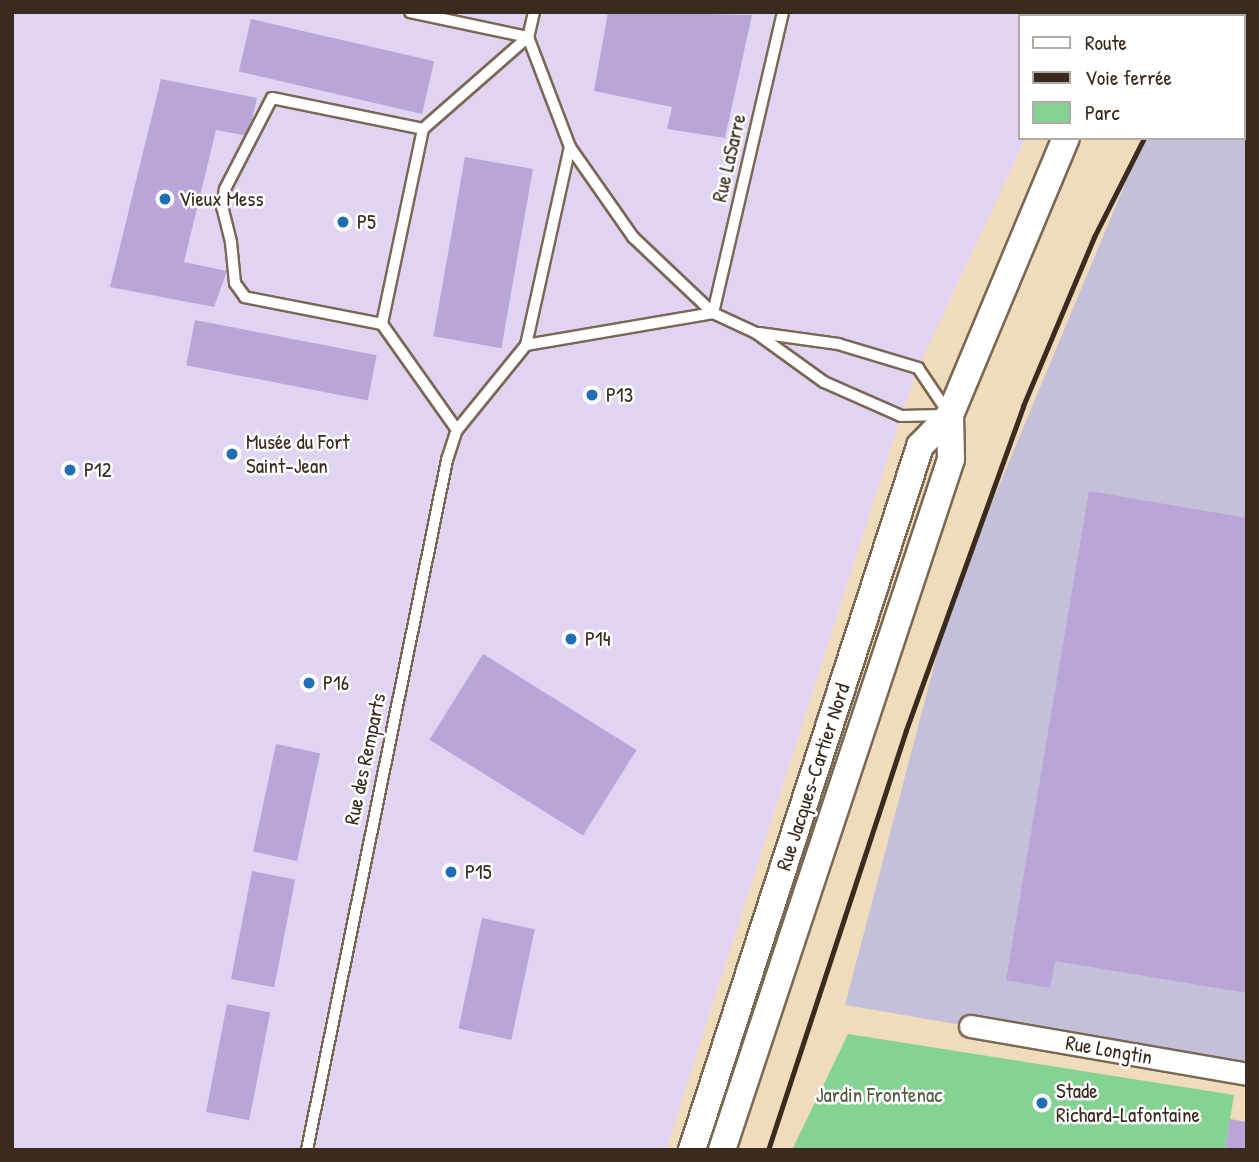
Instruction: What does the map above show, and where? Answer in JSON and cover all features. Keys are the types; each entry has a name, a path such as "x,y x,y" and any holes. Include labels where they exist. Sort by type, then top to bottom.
{"street":[{"name":"Rue Jacques-Cartier Nord","path":"692,1150 920,446 950,415 1065,140"},
{"name":"Rue Jacques-Cartier Nord","path":"722,1150 951,459 950,415"},
{"name":"Rue Longtin","path":"971,1026 1247,1074"}],"lane":[{"path":"410,12 528,37"},
{"path":"534,12 528,37 570,147 633,237 713,313 756,333 824,382 901,416 950,415"},
{"name":"Rue LaSarre","path":"713,313 783,12"},
{"path":"382,324 423,129 528,37"},
{"path":"423,129 272,98 225,189 222,207 235,284 245,297 382,324 457,430"},
{"path":"570,147 526,345 713,313"},
{"path":"756,333 838,344 918,368 950,415"},
{"name":"Rue des Remparts","path":"307,1150 377,790 447,460 457,430 526,345"}],"shaded area":[{"path":"12,12 1085,12 1018,14 1018,140 1025,140 918,368 666,1150 12,1150"},
{"path":"1247,12 1247,1074 845,1005 951,601 1143,140 1245,140 1245,14 1214,14"}],"green space":[{"name":"Jardin Frontenac","path":"848,1034 1234,1095 1225,1150 792,1150"}],"building":[{"path":"608,12 752,15 725,138 667,129 672,107 594,91"},
{"path":"251,19 434,61 422,114 239,72"},
{"name":"Vieux Mess","path":"161,79 257,98 248,136 216,130 184,262 227,271 214,307 110,287"},
{"path":"465,157 533,169 501,348 433,336"},
{"path":"195,320 377,355 368,400 186,365"},
{"path":"1089,491 1247,518 1247,993 1055,961 1050,988 1006,980"},
{"path":"483,654 636,750 583,836 429,740"},
{"path":"276,744 320,753 297,861 253,852"},
{"path":"252,871 295,879 274,987 231,979"},
{"path":"482,918 535,929 511,1040 459,1029"},
{"path":"227,1004 270,1012 249,1120 206,1112"},
{"path":"1230,1119 1247,1122 1247,1150 1225,1150"}],"railway":[{"path":"768,1150 906,730 1023,406 1094,237 1143,140"}],"place":[{"name":"Vieux Mess","path":"165,199"},
{"name":"P5","path":"343,222"},
{"name":"P13","path":"592,395"},
{"name":"Musée du Fort Saint-Jean","path":"232,454"},
{"name":"P12","path":"70,470"},
{"name":"P14","path":"571,639"},
{"name":"P16","path":"309,683"},
{"name":"P15","path":"451,872"},
{"name":"Stade Richard-Lafontaine","path":"1042,1103"}]}
